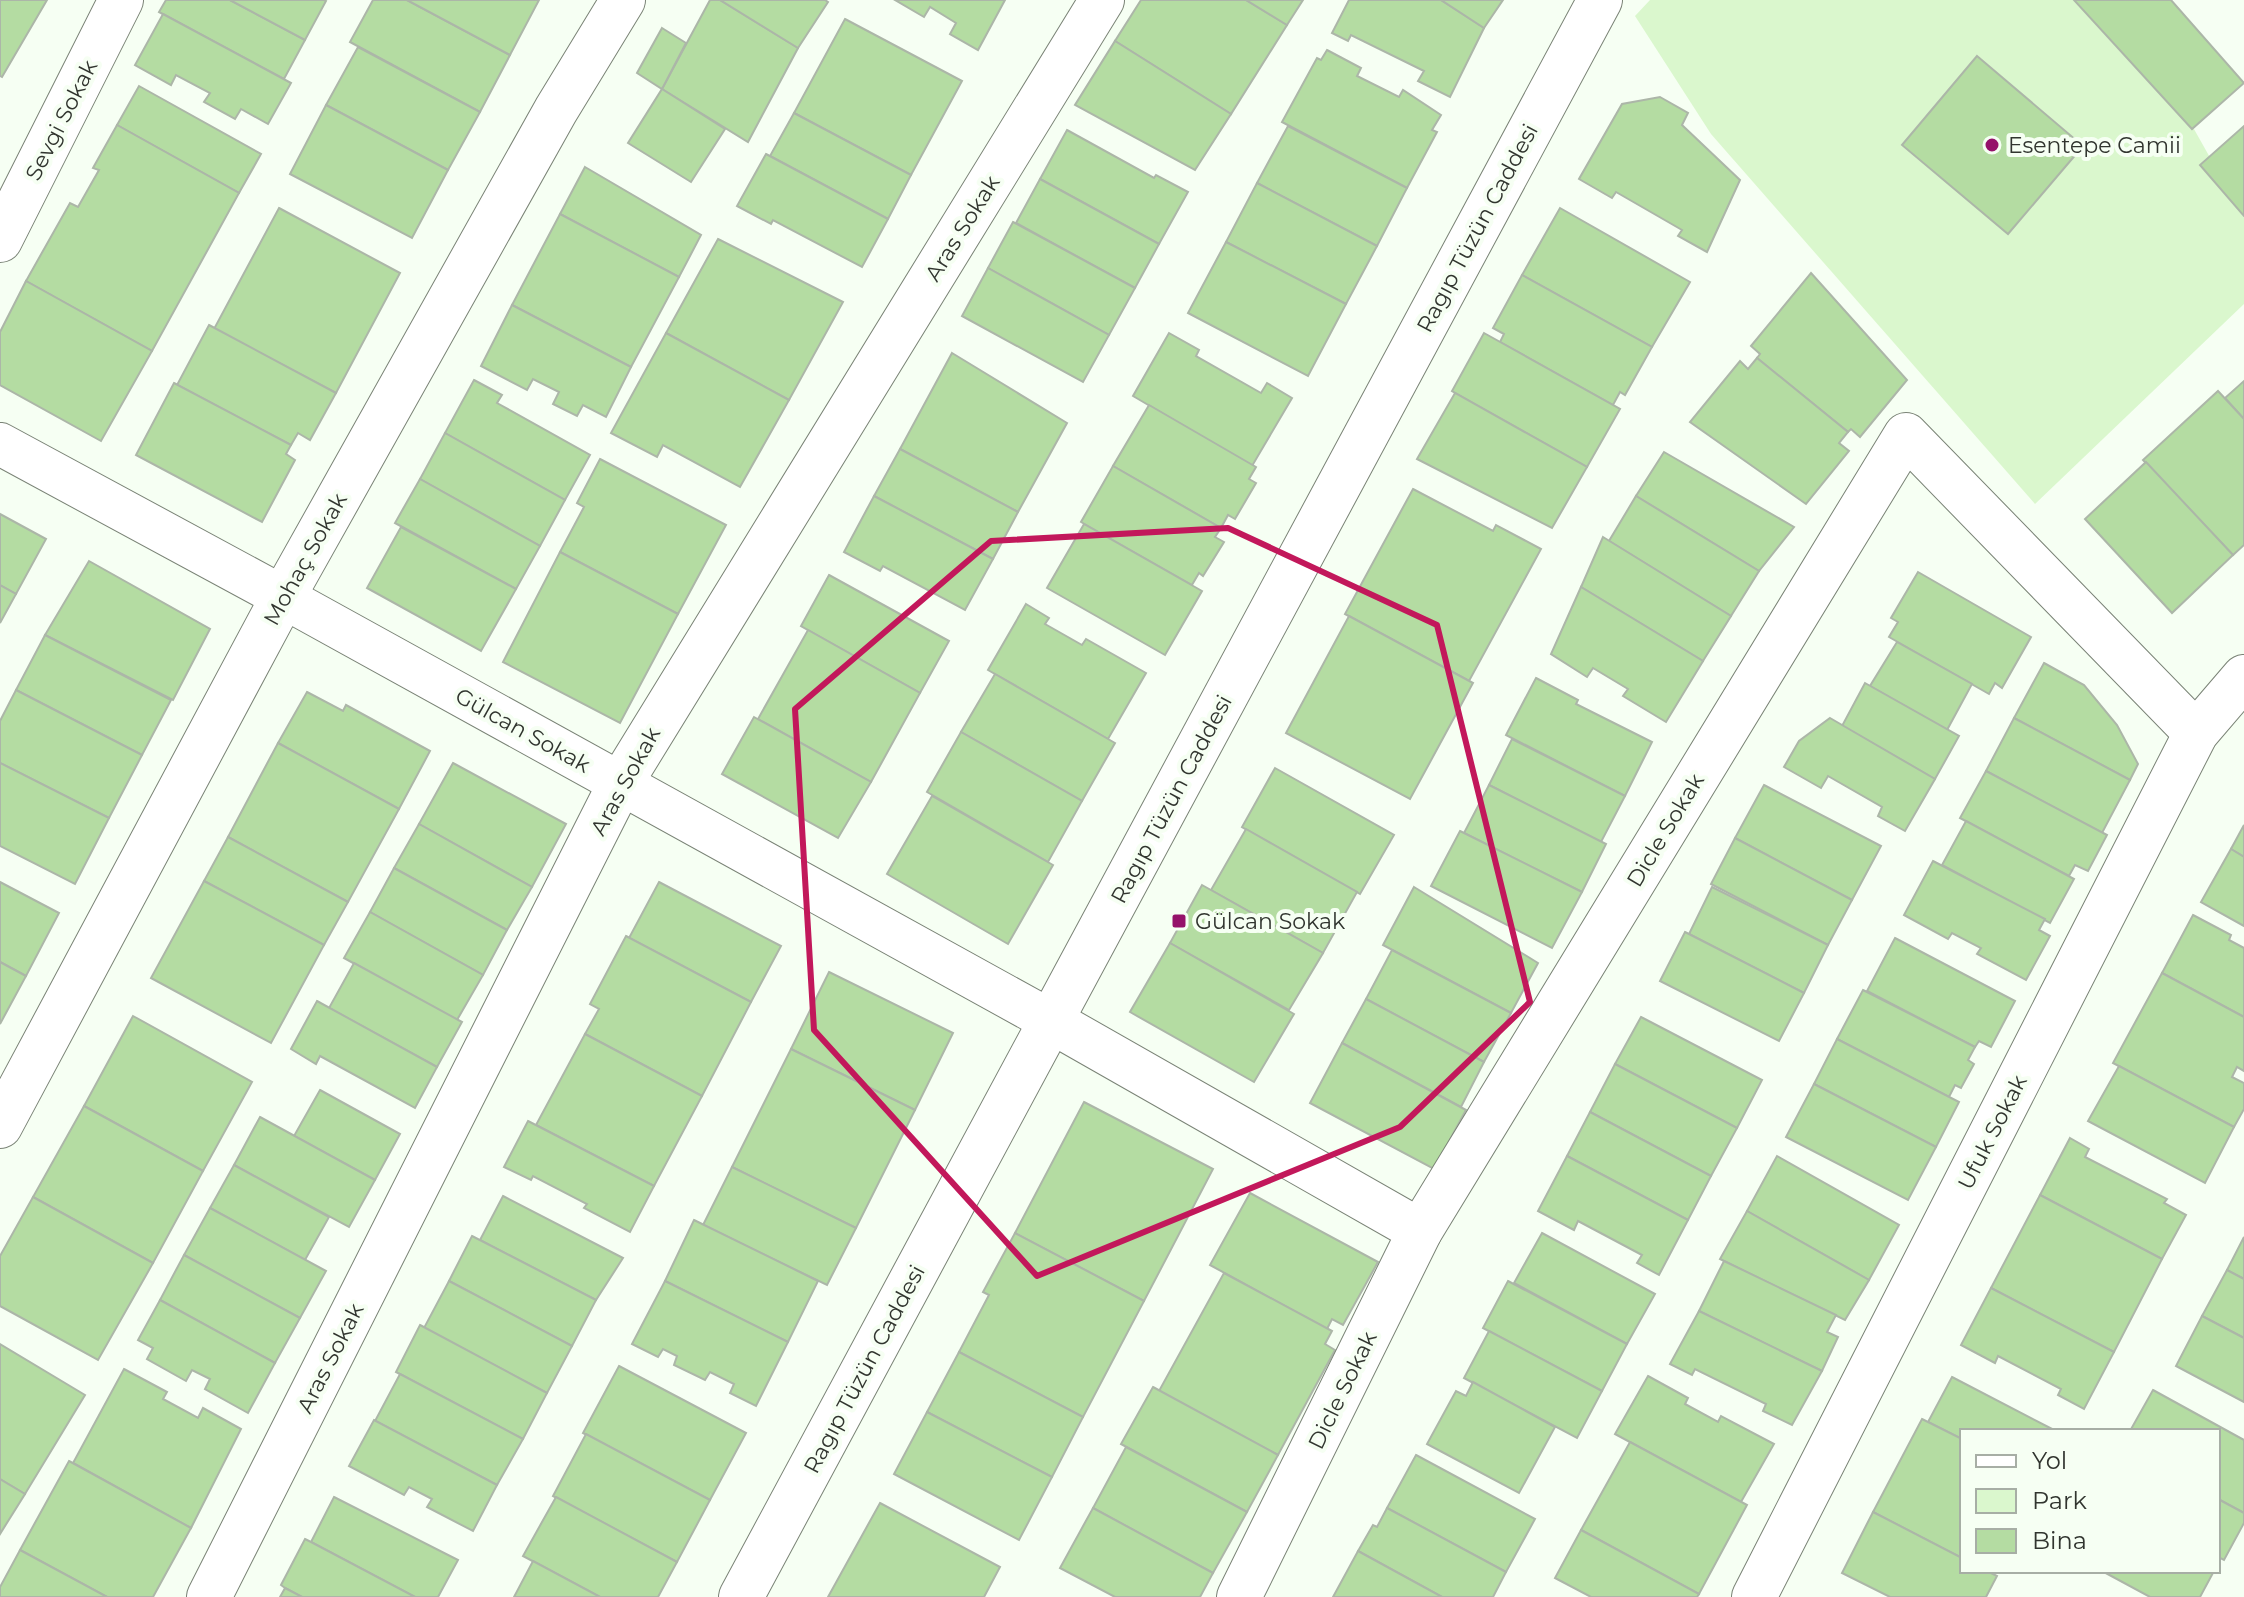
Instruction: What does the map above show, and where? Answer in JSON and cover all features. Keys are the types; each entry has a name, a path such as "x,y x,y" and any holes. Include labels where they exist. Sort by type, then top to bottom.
{"street":[{"name":"Sevgi Sokak","path":"0,240 121,0"},
{"name":"Mohaç Sokak","path":"0,1126 283,597 556,110 623,0"},
{"name":"Aras Sokak","path":"209,1597 620,784 1102,0"},
{"name":"Ragıp Tüzün Caddesi","path":"741,1597 1600,0"},
{"name":"Dicle Sokak","path":"1239,1597 1420,1231 1906,435 2196,733"},
{"name":"Gülcan Sokak","path":"0,444 1051,1021 1420,1231"},
{"name":"Ufuk Sokak","path":"1754,1597 2196,733 2244,677"}],"highlighted area":[{"path":"1228,528 1437,625 1530,1002 1400,1127 1037,1276 814,1030 795,709 991,541"}],"green space":[{"path":"1650,0 2093,0 2190,122 2244,218 2244,304 2035,504 1711,134 1635,16"}],"building":[{"path":"0,0 47,0 2,77 0,76"},
{"path":"166,0 230,0 305,40 284,79 159,12"},
{"path":"230,0 324,0 326,1 305,40"},
{"path":"373,0 407,0 510,55 480,112 350,42"},
{"path":"407,0 539,0 510,55"},
{"path":"710,0 720,0 798,48 748,142 662,89"},
{"path":"720,0 825,0 828,2 798,48"},
{"path":"895,0 1005,0 978,50 950,34 956,23 930,7 924,17"},
{"path":"1141,0 1246,0 1287,25 1231,114 1115,41"},
{"path":"1246,0 1303,0 1287,25"},
{"path":"1349,0 1441,0 1484,28 1450,97 1418,81 1424,71 1351,35 1348,41 1332,33"},
{"path":"1441,0 1503,0 1484,28"},
{"path":"2074,0 2171,0 2244,83 2192,129"},
{"path":"163,14 291,83 268,124 241,109 235,119 204,102 210,93 176,75 171,85 135,65"},
{"path":"845,19 962,81 911,175 794,113"},
{"path":"662,28 686,43 662,89 637,73"},
{"path":"1115,41 1231,114 1195,170 1075,105"},
{"path":"358,47 480,112 448,170 326,105"},
{"path":"1327,50 1361,68 1357,76 1399,97 1403,90 1441,115 1432,130 1437,132 1407,188 1282,122 1317,58 1321,60"},
{"name":"Esentepe Camii","path":"1977,56 2083,146 2008,234 1902,145"},
{"path":"139,86 261,154 239,193 117,125"},
{"path":"662,89 725,129 691,182 628,143"},
{"path":"1660,97 1688,113 1682,125 1740,180 1707,252 1678,236 1682,230 1616,192 1612,198 1579,179 1622,104"},
{"path":"326,105 448,170 412,238 290,174"},
{"path":"794,113 911,175 888,219 770,156"},
{"path":"117,125 239,193 152,351 26,281 70,203 78,207 99,170 93,168"},
{"path":"1288,126 1407,188 1377,246 1257,183"},
{"path":"2244,126 2244,216 2200,165"},
{"path":"1067,130 1154,178 1156,175 1188,192 1159,244 1040,179"},
{"path":"766,154 888,219 862,267 773,220 771,224 737,206"},
{"path":"585,167 701,235 679,277 560,214"},
{"path":"1040,179 1159,244 1135,288 1016,223"},
{"path":"1257,183 1377,246 1346,304 1226,242"},
{"path":"279,208 400,273 336,393 214,329"},
{"path":"1560,208 1690,282 1652,347 1522,275"},
{"path":"560,214 679,277 631,367 512,305"},
{"path":"1013,222 1135,288 1109,335 988,268"},
{"path":"718,239 843,302 789,400 666,333"},
{"path":"1226,242 1346,304 1308,376 1188,313"},
{"path":"988,268 1109,335 1083,382 962,316"},
{"path":"1811,273 1907,380 1860,437 1851,429 1848,432 1757,358 1760,354 1751,346"},
{"path":"1522,275 1652,347 1625,395 1620,392 1613,405 1500,342 1504,334 1493,328"},
{"path":"26,281 152,351 101,441 0,385 0,332"},
{"path":"512,305 631,367 606,417 583,405 577,416 553,404 559,392 533,379 527,390 481,366"},
{"path":"209,325 336,393 310,440 298,433 291,445 177,385"},
{"path":"666,333 789,400 740,487 663,445 657,457 611,433"},
{"path":"1169,333 1199,350 1196,356 1261,393 1267,383 1292,398 1252,466 1133,396"},
{"path":"1484,333 1620,409 1587,467 1452,391"},
{"path":"952,353 1067,423 1018,512 900,449"},
{"path":"1757,358 1848,432 1839,443 1849,451 1806,504 1690,422 1740,361 1748,369"},
{"path":"474,380 502,395 497,403 590,455 565,500 445,433"},
{"path":"2244,381 2244,419 2225,398"},
{"path":"174,383 291,445 286,454 295,460 262,522 136,455"},
{"path":"2218,391 2244,419 2244,545 2233,555 2143,460"},
{"path":"1455,393 1587,467 1552,528 1417,459"},
{"path":"1149,405 1256,467 1249,479 1256,483 1235,519 1228,515 1221,528 1113,466"},
{"path":"445,433 565,500 540,546 420,479"},
{"path":"900,449 1018,512 993,559 874,496"},
{"path":"1664,452 1794,527 1759,571 1636,496"},
{"path":"600,459 726,525 678,614 560,552 584,507 577,503"},
{"path":"2146,462 2233,555 2172,613 2085,519"},
{"path":"1113,466 1221,528 1215,537 1224,542 1203,576 1199,573 1192,585 1081,522"},
{"path":"420,479 540,546 516,589 395,523"},
{"path":"1413,489 1493,531 1496,525 1541,549 1469,681 1345,614"},
{"path":"874,496 993,559 965,610 883,566 880,571 844,552"},
{"path":"1636,496 1759,571 1731,616 1609,541"},
{"path":"0,514 46,539 16,594 0,585"},
{"path":"1084,524 1202,591 1165,655 1047,588"},
{"path":"401,527 516,589 481,651 367,588"},
{"path":"1603,537 1731,616 1703,661 1581,587"},
{"path":"560,552 678,614 620,723 503,662"},
{"path":"89,561 210,629 173,700 45,635"},
{"path":"1918,572 2031,637 2002,688 1995,683 1989,694 1889,637 1898,622 1891,618"},
{"path":"829,575 949,641 920,693 801,626"},
{"path":"0,585 16,594 0,623"},
{"path":"1581,587 1703,661 1666,722 1623,696 1628,689 1593,668 1587,677 1551,654"},
{"path":"1026,604 1049,618 1045,624 1082,645 1086,639 1146,673 1108,739 988,670"},
{"path":"1349,616 1473,683 1410,799 1286,733"},
{"path":"808,630 920,693 871,782 758,719"},
{"path":"45,635 171,700 142,755 16,690"},
{"path":"1897,642 1972,684 1947,730 1870,686"},
{"path":"2044,663 2084,685 2117,725 2138,764 2130,780 2014,718"},
{"path":"995,674 1115,743 1082,801 961,732"},
{"path":"1536,678 1578,700 1576,704 1652,742 1625,796 1506,735"},
{"path":"1865,683 1959,736 1935,779 1842,726"},
{"path":"16,690 142,755 109,818 0,763 0,721"},
{"path":"307,692 343,711 346,705 430,751 399,809 278,743"},
{"path":"754,717 871,782 838,838 722,774"},
{"path":"1830,718 1935,779 1905,831 1878,816 1882,807 1828,776 1821,788 1784,767 1799,741"},
{"path":"2014,718 2130,780 2102,833 1986,771"},
{"path":"961,732 1082,801 1048,862 927,792"},
{"path":"1512,739 1625,796 1601,842 1489,785"},
{"path":"278,743 399,809 348,902 228,837"},
{"path":"0,763 109,818 75,884 0,846"},
{"path":"453,763 566,824 532,887 419,824"},
{"path":"1275,768 1394,835 1360,894 1242,827"},
{"path":"1986,771 2107,835 2088,871 2075,865 2069,876 1960,818"},
{"path":"1489,785 1606,844 1582,892 1464,833"},
{"path":"1764,785 1881,846 1852,900 1735,838"},
{"path":"932,796 1053,865 1008,944 887,874"},
{"path":"1966,821 2074,879 2050,923 1942,865"},
{"path":"419,824 532,887 507,930 394,868"},
{"path":"2244,825 2244,857 2231,849"},
{"path":"1246,829 1357,892 1323,953 1211,890"},
{"path":"1460,831 1582,892 1552,948 1431,886"},
{"path":"228,837 348,902 324,945 204,881"},
{"path":"1735,838 1852,900 1828,945 1711,884"},
{"path":"2231,849 2244,857 2244,926 2201,902"},
{"path":"1933,861 2045,919 2039,930 2050,936 2026,980 1977,954 1981,948 1952,933 1948,939 1904,915"},
{"path":"394,868 507,930 483,975 370,912"},
{"path":"204,881 324,945 271,1043 151,978"},
{"path":"0,882 59,913 26,976 0,962"},
{"path":"659,882 781,946 751,1002 629,938"},
{"path":"1202,885 1323,953 1289,1010 1170,943"},
{"path":"1414,887 1538,963 1511,1013 1383,945"},
{"path":"1712,887 1828,945 1804,993 1689,934"},
{"path":"370,912 483,975 457,1020 344,958"},
{"path":"2193,915 2231,935 2229,940 2244,948 2244,1017 2162,973"},
{"path":"1685,932 1804,993 1779,1041 1660,981"},
{"path":"626,936 751,1002 702,1096 585,1034 599,1009 590,1004"},
{"path":"1895,938 2015,1001 1991,1047 1979,1041 1975,1047 1867,991"},
{"path":"1170,943 1294,1014 1254,1082 1130,1012"},
{"path":"1392,950 1511,1013 1484,1062 1366,999"},
{"path":"0,962 26,976 0,1024"},
{"path":"354,963 462,1022 437,1067 329,1008"},
{"path":"829,972 953,1033 915,1110 791,1049"},
{"path":"2162,973 2244,1017 2244,1071 2237,1067 2232,1077 2244,1083 2244,1109 2234,1127 2113,1063"},
{"path":"1863,990 1975,1047 1968,1060 1974,1064 1961,1088 1955,1085 1949,1097 1837,1039"},
{"path":"1366,999 1484,1062 1461,1107 1342,1043"},
{"path":"317,1001 437,1067 415,1108 320,1056 316,1064 291,1049"},
{"path":"133,1016 252,1082 203,1171 84,1106"},
{"path":"1641,1017 1762,1080 1737,1128 1615,1064"},
{"path":"585,1034 702,1096 654,1186 536,1125"},
{"path":"1837,1039 1959,1102 1936,1147 1814,1084"},
{"path":"1342,1043 1466,1110 1434,1169 1310,1103"},
{"path":"791,1049 915,1110 856,1228 732,1167"},
{"path":"1615,1064 1737,1128 1711,1176 1590,1112"},
{"path":"2119,1066 2234,1127 2205,1183 2088,1121"},
{"path":"1814,1084 1936,1147 1908,1200 1786,1137"},
{"path":"320,1090 400,1134 375,1180 294,1136"},
{"path":"1084,1102 1213,1169 1144,1301 1015,1233"},
{"path":"84,1106 203,1171 153,1263 33,1197"},
{"path":"1590,1112 1711,1176 1688,1220 1567,1156"},
{"path":"260,1117 375,1180 349,1227 234,1165"},
{"path":"528,1121 654,1186 630,1232 584,1208 587,1204 533,1176 531,1180 504,1167"},
{"path":"2070,1138 2089,1149 2085,1157 2167,1199 2164,1203 2186,1215 2162,1259 2040,1195"},
{"path":"1567,1156 1688,1220 1659,1275 1637,1263 1642,1255 1578,1221 1574,1230 1538,1211"},
{"path":"1777,1156 1899,1225 1869,1280 1747,1211"},
{"path":"234,1165 329,1217 305,1260 210,1208"},
{"path":"732,1167 856,1228 827,1285 703,1225"},
{"path":"1250,1193 1378,1262 1343,1325 1332,1319 1327,1329 1210,1265"},
{"path":"2040,1195 2162,1259 2114,1352 1991,1288"},
{"path":"503,1196 623,1258 596,1300 480,1240"},
{"path":"33,1197 153,1263 98,1360 0,1306 0,1256"},
{"path":"210,1208 326,1271 300,1318 184,1255"},
{"path":"1747,1211 1869,1280 1845,1320 1720,1259"},
{"path":"694,1220 818,1281 788,1342 665,1281"},
{"path":"1015,1233 1144,1301 1083,1417 959,1352 989,1295 983,1292"},
{"path":"1542,1233 1655,1294 1627,1344 1514,1283"},
{"path":"472,1236 596,1300 572,1346 449,1281"},
{"path":"2244,1237 2244,1279 2227,1270"},
{"path":"184,1255 300,1318 275,1363 160,1300"},
{"path":"1724,1261 1836,1315 1827,1332 1838,1337 1822,1371 1699,1311"},
{"path":"2227,1270 2244,1279 2244,1338 2202,1316"},
{"path":"1224,1273 1332,1331 1325,1344 1335,1350 1278,1455 1159,1391"},
{"path":"449,1281 572,1346 547,1393 424,1328"},
{"path":"665,1281 788,1342 756,1406 730,1393 734,1384 710,1372 705,1380 674,1365 677,1356 663,1349 658,1357 632,1344"},
{"path":"1508,1281 1627,1344 1602,1391 1483,1328"},
{"path":"1991,1288 2114,1352 2084,1409 2058,1395 2061,1389 1998,1356 1995,1363 1961,1345"},
{"path":"160,1300 275,1363 248,1413 205,1389 210,1379 192,1370 186,1381 147,1359 153,1348 138,1340"},
{"path":"1699,1311 1822,1371 1792,1425 1763,1411 1766,1404 1695,1369 1692,1375 1670,1364"},
{"path":"2202,1316 2244,1338 2244,1402 2176,1366"},
{"path":"420,1325 547,1393 523,1439 396,1372"},
{"path":"1489,1331 1602,1391 1577,1438 1464,1378"},
{"path":"0,1344 85,1395 25,1494 0,1479"},
{"path":"959,1352 1083,1417 1052,1477 927,1412"},
{"path":"619,1366 746,1433 710,1500 583,1433"},
{"path":"124,1369 167,1392 163,1399 198,1418 203,1408 241,1429 191,1528 73,1463"},
{"path":"400,1374 523,1439 497,1485 375,1421"},
{"path":"1648,1376 1688,1398 1685,1404 1718,1422 1721,1416 1774,1444 1741,1502 1615,1434"},
{"path":"1952,1377 2052,1429 1960,1429 1960,1438 1928,1422"},
{"path":"1473,1382 1555,1427 1519,1493 1427,1444 1456,1391 1466,1396"},
{"path":"1153,1387 1278,1455 1247,1512 1121,1444"},
{"path":"2153,1390 2244,1440 2244,1513 2220,1500 2220,1429 2131,1429"},
{"path":"927,1412 1052,1477 1019,1540 894,1474"},
{"path":"1922,1419 1960,1438 1960,1557 1873,1512"},
{"path":"374,1420 497,1485 473,1531 427,1507 432,1499 409,1487 404,1495 349,1466"},
{"path":"586,1434 710,1500 677,1562 553,1496"},
{"path":"1630,1442 1747,1505 1699,1594 1581,1530"},
{"path":"1126,1447 1247,1512 1213,1573 1093,1508"},
{"path":"1416,1455 1535,1519 1506,1572 1387,1508"},
{"path":"69,1461 191,1528 153,1597 107,1597 20,1550"},
{"path":"0,1479 25,1494 0,1534"},
{"path":"334,1497 458,1560 438,1597 415,1597 311,1542"},
{"path":"556,1497 677,1562 658,1597 600,1597 523,1556"},
{"path":"2220,1500 2244,1513 2244,1523 2224,1560 2220,1558"},
{"path":"880,1503 1000,1567 984,1597 828,1597"},
{"path":"1093,1508 1213,1573 1200,1597 1115,1597 1060,1568"},
{"path":"1387,1508 1506,1572 1493,1597 1442,1597 1358,1551"},
{"path":"1873,1512 1960,1557 1960,1573 1991,1573 1997,1576 1986,1597 1890,1597 1842,1573"},
{"path":"1581,1530 1699,1594 1697,1597 1591,1597 1555,1578"},
{"path":"305,1539 415,1597 302,1597 281,1585"},
{"path":"20,1550 107,1597 0,1597 0,1587"},
{"path":"1358,1551 1442,1597 1333,1597"},
{"path":"533,1561 600,1597 514,1597"},
{"path":"2106,1573 2213,1573 2200,1597 2150,1597"},
{"path":"285,1588 302,1597 280,1597"}],"place":[{"name":"Esentepe Camii","path":"1992,145"},
{"name":"Gülcan Sokak","path":"1179,921"}]}
